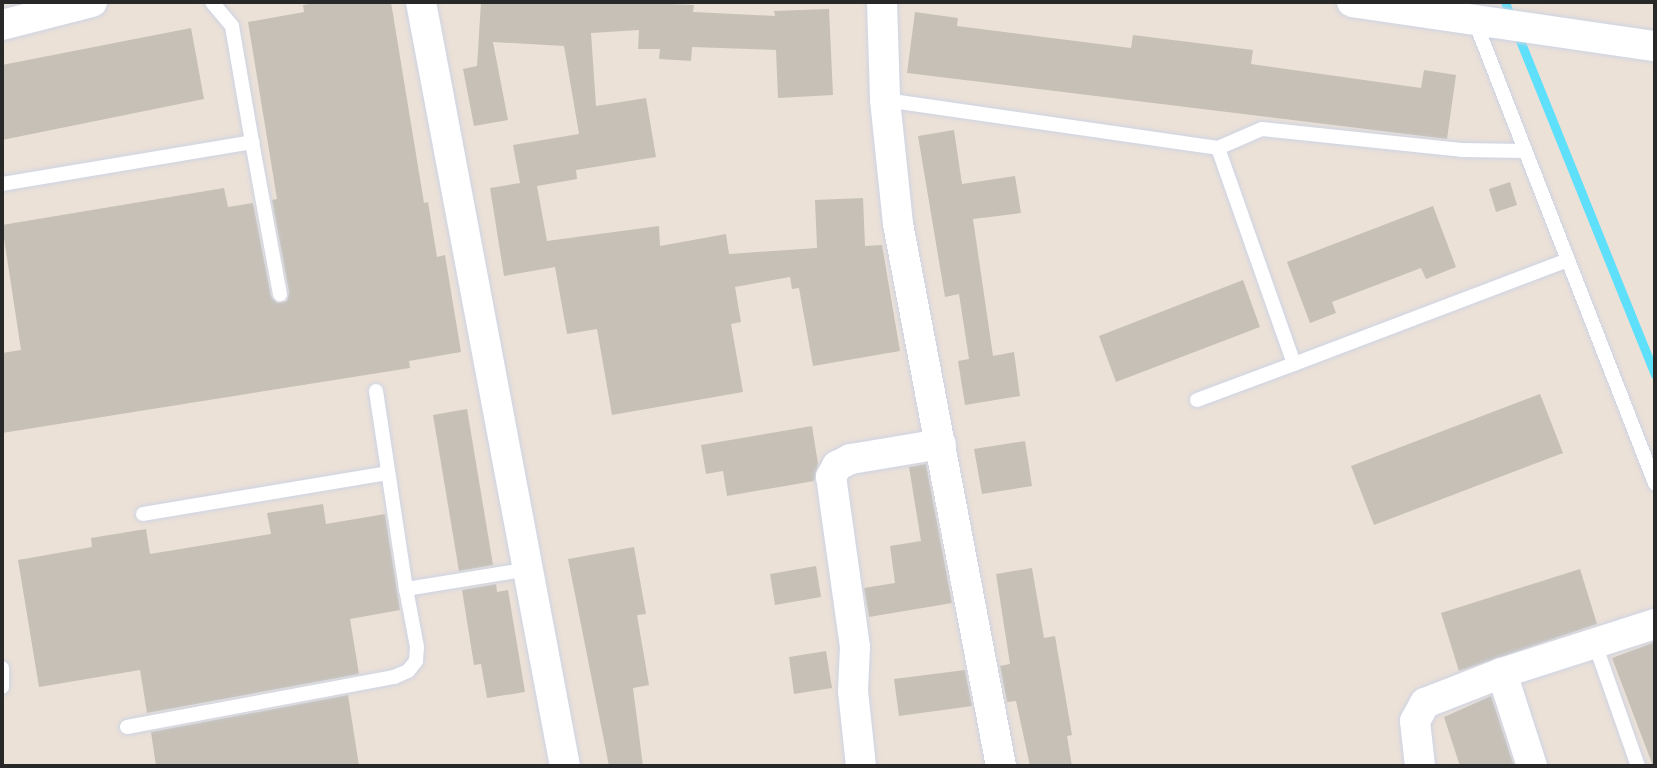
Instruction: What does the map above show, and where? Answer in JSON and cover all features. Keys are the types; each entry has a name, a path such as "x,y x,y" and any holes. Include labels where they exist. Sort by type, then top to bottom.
{"street":[{"path":"2,24 92,2"},
{"path":"421,2 565,766"},
{"path":"882,2 885,100 898,224 1001,766"},
{"path":"1352,2 1655,46"},
{"path":"861,766 853,691 855,647 831,477 837,466 851,459 941,444"},
{"path":"1420,766 1415,721 1426,703 1502,673 1655,624"},
{"path":"1502,673 1532,766"}],"lane":[{"path":"212,2 232,26 280,294"},
{"path":"1484,20 1525,151 1655,484"},
{"path":"885,100 1218,148 1262,129 1461,150 1525,151"},
{"path":"2,184 252,142"},
{"path":"1218,148 1294,364"},
{"path":"1197,400 1568,260"},
{"path":"127,727 394,677 408,671 416,661 417,647 376,391"},
{"path":"143,514 388,472"},
{"path":"406,589 529,569"},
{"path":"1595,644 1638,766"},
{"path":"2,668 2,687"}],"building":[{"path":"323,2 391,2 424,203 428,202 437,257 445,255 461,352 409,361 410,368 2,433 2,353 21,350 2,225 224,188 228,207 253,203 271,296 277,303 287,301 289,292 272,200 277,199 248,22 304,12 303,5"},
{"path":"481,2 694,5 693,12 775,16 774,11 829,9 833,95 778,98 776,50 692,47 691,61 659,59 660,49 638,49 639,30 591,33 596,106 646,98 656,157 576,170 577,179 537,186 547,241 659,226 660,246 726,234 729,254 817,248 815,200 863,198 865,246 882,245 900,351 813,366 799,288 792,289 790,277 735,287 741,322 731,324 743,392 612,415 597,329 567,334 555,267 504,276 490,188 520,183 513,145 579,134 564,46 493,42 508,120 474,126 463,69 477,66"},
{"path":"915,12 958,18 957,26 1131,48 1133,35 1253,50 1251,64 1421,88 1424,70 1456,75 1447,139 907,73"},
{"path":"191,28 204,99 2,140 2,65"},
{"path":"954,130 962,184 1015,176 1021,213 973,219 993,356 1014,352 1020,396 965,405 958,361 969,359 959,294 945,297 918,136"},
{"path":"1510,182 1517,205 1496,212 1489,189"},
{"path":"1433,206 1456,267 1426,279 1421,268 1332,302 1336,313 1310,323 1287,262"},
{"path":"1243,280 1260,327 1116,382 1099,336"},
{"path":"1540,394 1563,453 1374,525 1351,466"},
{"path":"467,409 493,565 459,571 433,415"},
{"path":"812,426 818,464 814,481 727,496 723,471 706,474 701,445"},
{"path":"1025,441 1032,486 982,494 974,449"},
{"path":"926,464 952,603 869,617 864,588 895,583 890,546 921,541 909,467"},
{"path":"323,504 326,524 385,514 400,610 350,619 359,674 147,713 140,670 39,687 18,560 92,547 91,538 146,529 150,554 271,534 267,513"},
{"path":"634,547 646,614 637,615 649,685 633,688 643,766 609,766 568,559"},
{"path":"816,566 821,597 775,605 770,574"},
{"path":"1032,568 1044,638 1055,636 1072,735 1067,736 1072,766 1030,766 1016,701 1007,702 1000,666 1010,664 996,574"},
{"path":"1580,569 1597,624 1459,671 1441,613"},
{"path":"496,584 497,592 508,590 525,692 487,698 481,664 474,665 462,590"},
{"path":"1655,642 1655,766 1653,766 1612,658"},
{"path":"826,651 832,688 794,694 789,657"},
{"path":"965,670 972,706 899,716 894,679"},
{"path":"348,695 359,766 156,766 151,732"},
{"path":"1491,696 1514,766 1460,766 1444,717"}],"waterway":[{"path":"1505,2 1512,20"},
{"path":"1517,33 1655,374"}]}
